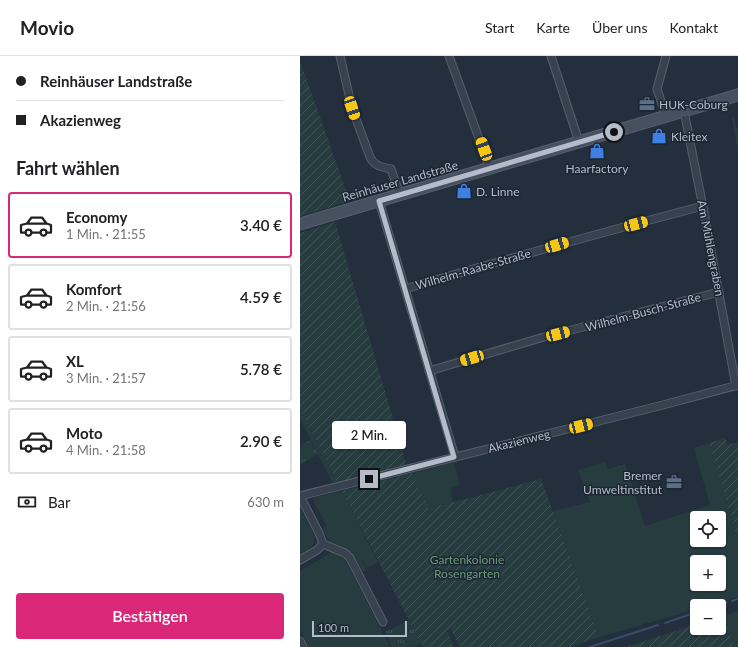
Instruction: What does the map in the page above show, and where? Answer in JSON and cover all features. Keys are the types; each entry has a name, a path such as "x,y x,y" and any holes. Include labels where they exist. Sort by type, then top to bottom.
{"main road":[{"name":"Reinhäuser Landstraße","path":"300,224 738,96"}],"street":[{"path":"340,56 352,108 370,157 376,165 391,169 400,195"},
{"path":"449,56 490,169"},
{"path":"550,56 579,142"},
{"path":"666,56 658,89 666,116"},
{"name":"Am Mühlengraben","path":"684,112 737,385"},
{"path":"379,201 454,457"},
{"name":"Wilhelm-Raabe-Straße","path":"405,289 601,232 703,206"},
{"name":"Wilhelm-Busch-Straße","path":"429,371 544,337 719,292"},
{"name":"Akazienweg","path":"300,496 649,409 737,385"},
{"path":"300,496 323,544 345,553 350,558 383,622"},
{"path":"300,560 317,550 323,544"},
{"path":"300,641 303,647"}],"green space":[{"path":"300,61 350,201 300,216"},
{"path":"734,117 738,132 738,152 732,118"},
{"path":"335,222 407,466 338,483 300,409 300,233"},
{"path":"300,409 338,483 333,484 300,419"},
{"path":"725,438 727,445 738,442 738,540 709,443"},
{"path":"310,440 318,454 300,464 300,446"},
{"path":"709,443 738,540 738,597 726,600 726,599 690,599 690,611 599,637 553,511 590,502 578,470 605,462 608,469 625,464 645,526 690,511 690,547 726,547 726,511 691,511 710,505 694,448"},
{"path":"454,462 460,484 450,489 453,502 427,508 412,474"},
{"name":"Gartenkolonie Rosengarten","path":"412,473 428,508 541,479 599,637 569,647 460,647 451,629 447,631 454,647 423,647 342,491"},
{"path":"342,491 378,562 367,568 359,553 367,570 363,572 355,557 346,548 326,537 323,529 326,525 313,500 314,498"},
{"path":"300,508 315,539 313,545 309,549 300,554"},
{"path":"332,552 341,556 346,562 390,647 309,647 300,629 300,571"},
{"path":"738,611 738,647 734,647 726,615"},
{"path":"726,619 734,647 626,647 690,626 690,635 726,635"},
{"path":"409,620 421,643 413,647 392,647 385,632"}],"waterway":[{"path":"732,601 738,599"},
{"path":"665,623 690,614"},
{"path":"590,647 658,625"}],"place":[{"name":"HUK-Coburg","path":"647,104"},
{"name":"Kleitex","path":"659,136"},
{"name":"Haarfactory","path":"597,151"},
{"name":"D. Linne","path":"464,191"},
{"name":"Bremer Umweltinstitut","path":"674,482"}],"route":[{"path":"369,479 454,457 379,201 614,132"}]}
